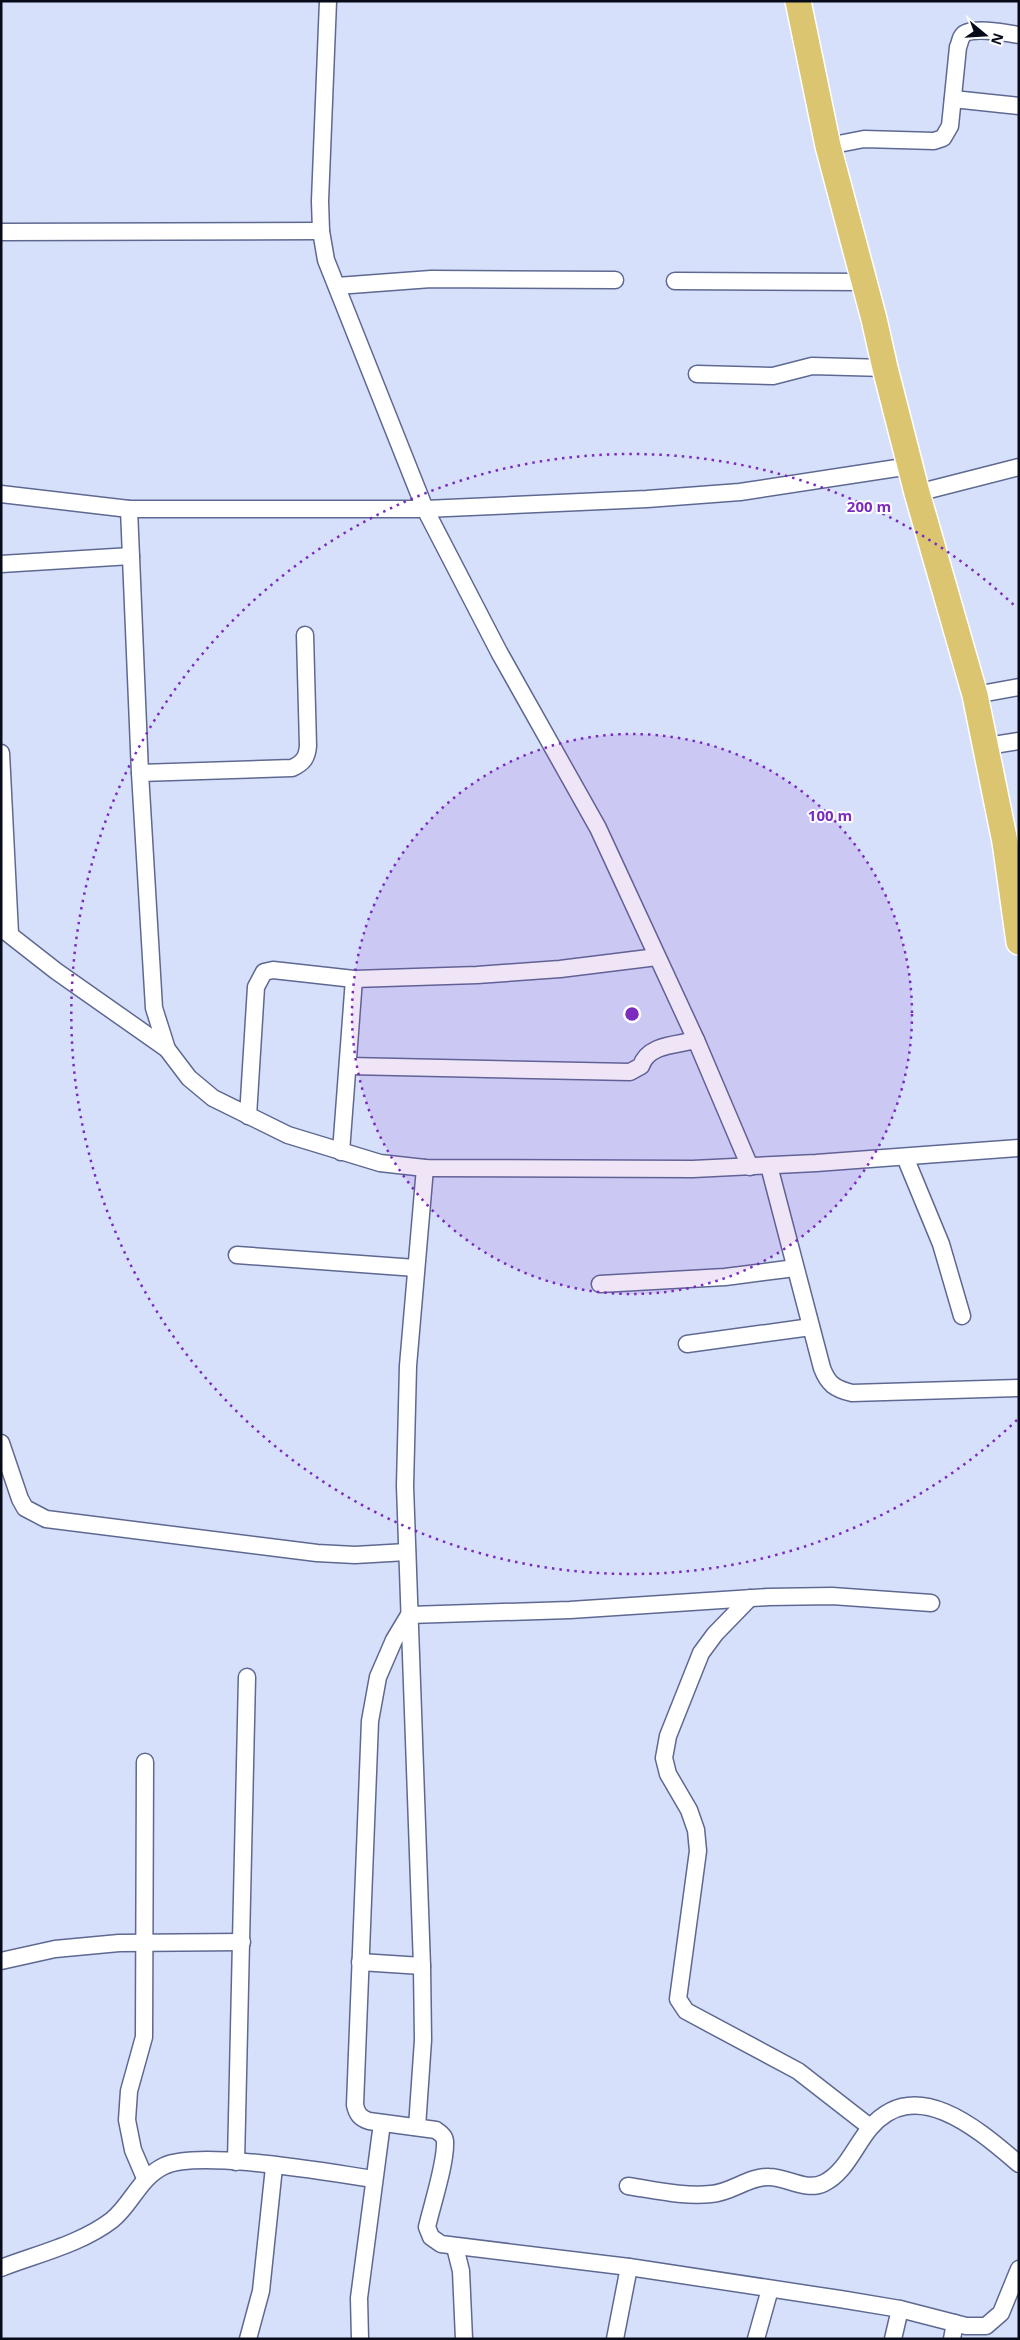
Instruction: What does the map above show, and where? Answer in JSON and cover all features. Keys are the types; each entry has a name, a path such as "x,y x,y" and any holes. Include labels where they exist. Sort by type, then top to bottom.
{"main road":[{"path":"798,1 828,146 864,282 884,368 917,493 975,695 1012,841 1019,942"}],"street":[{"path":"328,1 320,201 321,231 326,260 425,509 499,652 598,828 696,1040 750,1167"},
{"path":"828,146 864,139 934,141 943,138 950,126 958,46 962,36 968,31 981,30 1019,35"},
{"path":"953,99 1019,106"},
{"path":"1,232 321,231"},
{"path":"337,286 431,279 615,280"},
{"path":"675,281 864,282"},
{"path":"697,374 773,376 812,366 884,368"},
{"path":"1,494 129,509 425,509 647,499 740,492 910,466"},
{"path":"917,493 1019,467"},
{"path":"129,509 140,773 154,1008 168,1049 189,1078 213,1098 288,1135 380,1163 425,1168 604,1170 750,1167 1019,1148"},
{"path":"1,564 131,556"},
{"path":"140,773 292,768 302,764 307,756 308,746 305,636"},
{"path":"975,695 1019,687"},
{"path":"987,746 1019,741"},
{"path":"1,753 5,931 56,971 168,1049"},
{"path":"248,1116 256,987 264,972 273,970 354,979 533,972 657,957"},
{"path":"341,1152 349,1066 354,979"},
{"path":"349,1066 630,1072 640,1066 645,1056 654,1050 696,1040"},
{"path":"905,1157 941,1244 962,1316"},
{"path":"769,1166 811,1327 828,1382 838,1389 852,1393 1019,1388"},
{"path":"417,2128 422,2040 422,1966 417,1777 405,1486 408,1366 425,1168"},
{"path":"237,1255 416,1268"},
{"path":"600,1284 725,1277 795,1268"},
{"path":"687,1344 811,1327"},
{"path":"1,1443 20,1499 25,1508 46,1519 317,1554 355,1555 407,1552"},
{"path":"409,1615 570,1610 750,1598 832,1596 930,1603"},
{"path":"750,1598 715,1634 701,1654 668,1736 664,1758 668,1774 689,1810 696,1830 698,1851 678,1999 686,2011 798,2071 870,2128"},
{"path":"409,1615 394,1640 378,1677 370,1721 355,2105 357,2113 362,2119 436,2130 443,2135 445,2142 443,2156 427,2227 431,2237 441,2244 455,2247 629,2267 900,2309 954,2331 966,2326 986,2326 1000,2313 1019,2269"},
{"path":"236,2162 247,1677"},
{"path":"145,1762 144,2037 129,2091 126,2120 133,2150 145,2178"},
{"path":"1,1961 55,1949 119,1942 242,1942"},
{"path":"360,1962 422,1966"},
{"path":"628,2186 712,2194 768,2176 810,2186 823,2184 837,2175 870,2128 891,2110 912,2104 939,2110 965,2123 1019,2164"},
{"path":"360,2339 359,2298 382,2123"},
{"path":"1,2268 98,2228 113,2219 145,2178 165,2165 186,2160 236,2162 374,2178"},
{"path":"248,2339 261,2291 274,2166"},
{"path":"455,2247 461,2271 464,2339"},
{"path":"615,2339 629,2267"},
{"path":"756,2339 770,2289"},
{"path":"893,2339 900,2309"}]}
